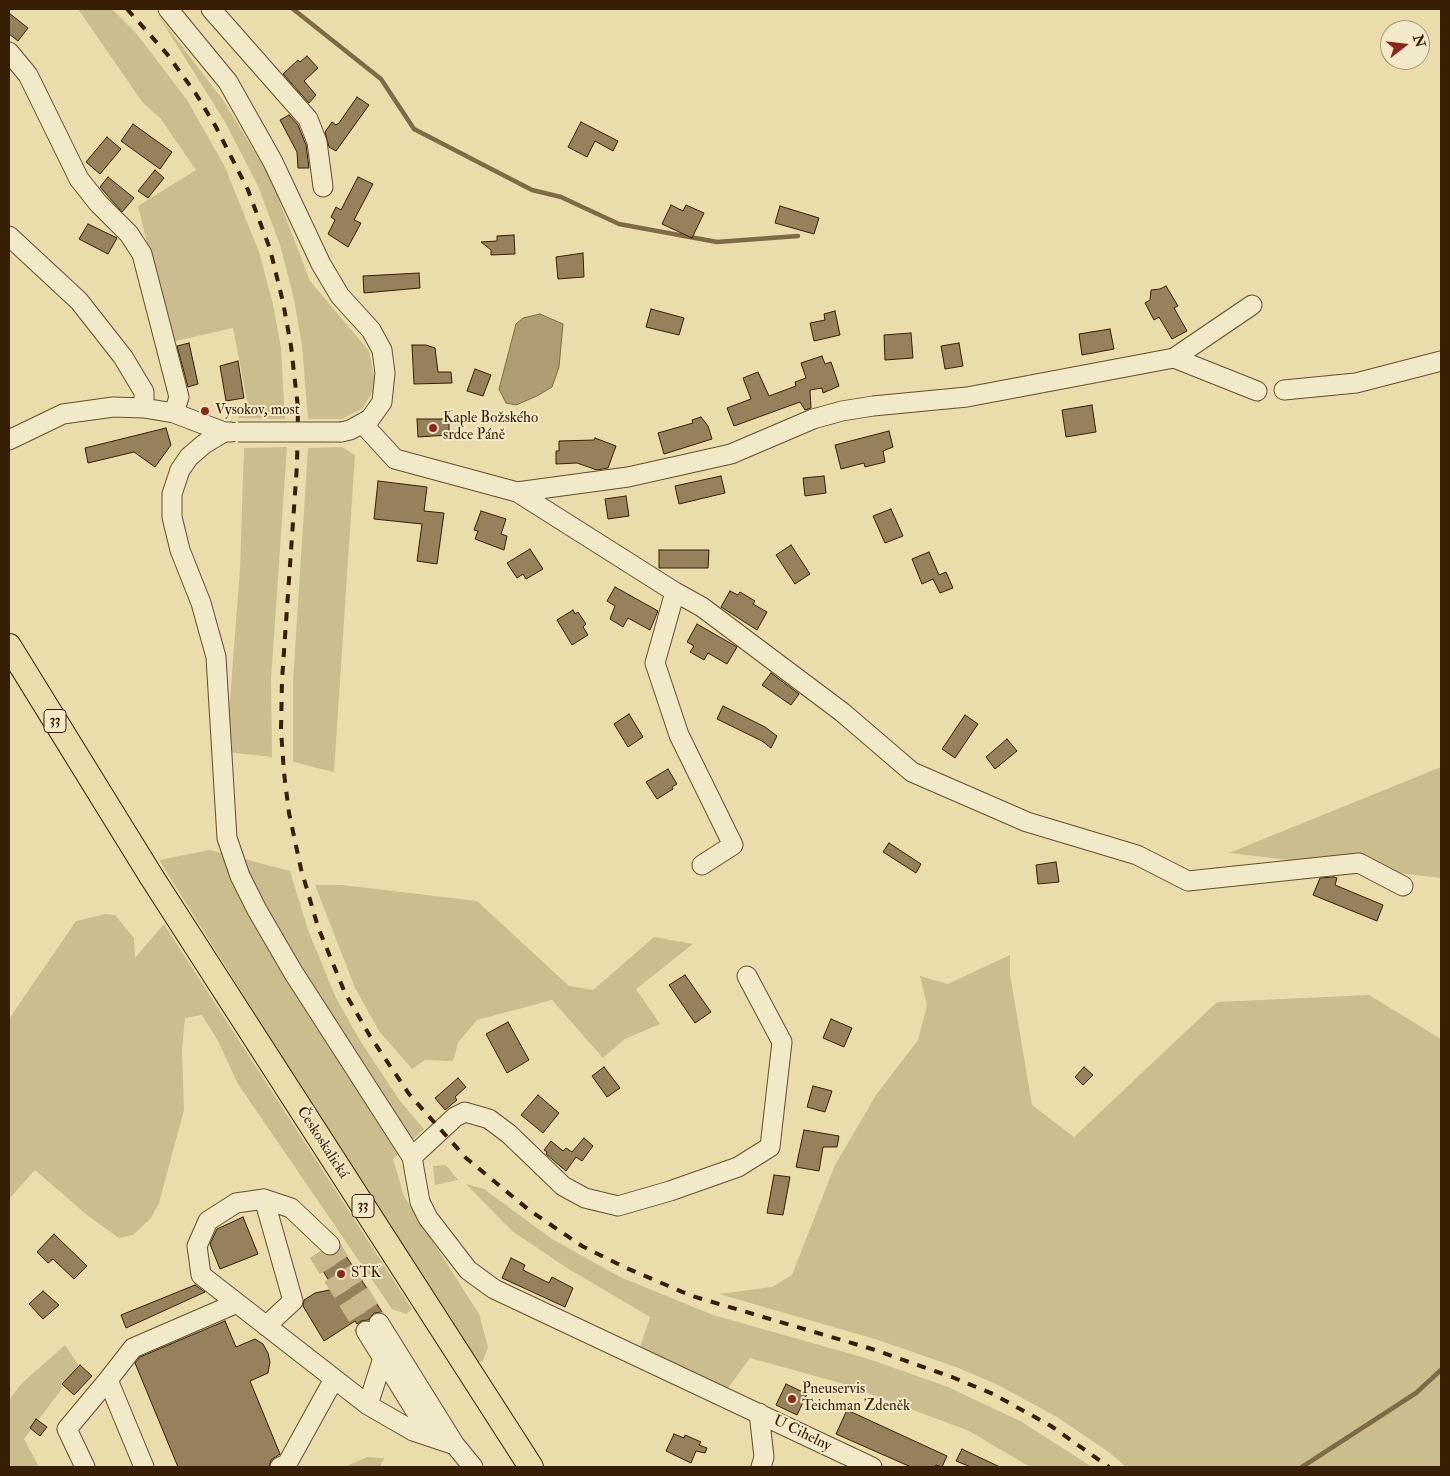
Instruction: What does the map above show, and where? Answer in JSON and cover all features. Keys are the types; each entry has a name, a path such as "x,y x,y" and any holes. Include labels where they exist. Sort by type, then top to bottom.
{"main road":[{"name":"Českoskalická","path":"9,646 195,945 530,1467"}],"street":[{"path":"9,440 63,414 113,407 144,408 174,413 231,432 341,432 363,424 376,412 383,396 385,373 382,350 371,330 340,296 321,264 272,162 232,88 218,68 168,9"},
{"path":"211,9 308,119 317,142 323,187"},
{"path":"9,52 28,75 79,178 98,204 129,234 142,254 179,397 174,413"},
{"path":"9,236 79,302 118,350 144,392 144,408"},
{"path":"517,492 628,477 731,454 813,419 842,412 873,406 967,396 1174,358 1252,305"},
{"path":"1174,358 1258,391"},
{"path":"1284,390 1356,383 1441,362"},
{"path":"363,424 395,459 517,492 675,592 702,607 842,712 912,772 1027,822 1138,855 1188,881 1359,863 1403,886"},
{"path":"231,432 204,444 190,457 180,470 172,494 172,517 180,550 201,603 216,657 227,838 240,876 257,910 293,972 412,1157 455,1117 465,1112 489,1119 564,1186 585,1198 618,1206 670,1191 738,1167 770,1147 782,1042 747,976"},
{"path":"675,592 655,663 679,735 733,845 702,865"},
{"name":"U Cihelny","path":"412,1157 420,1202 428,1218 468,1270 494,1289 872,1467"},
{"path":"264,1199 293,1300 266,1326"},
{"path":"324,1249 291,1208 264,1199 236,1203 208,1221 197,1246 201,1275 334,1379 368,1405 413,1431 455,1445"},
{"path":"85,1467 67,1429 134,1348 237,1303"},
{"path":"431,1436 383,1358 373,1327 455,1445 473,1467"},
{"path":"368,1405 383,1358"},
{"path":"280,1467 287,1464 334,1379"},
{"path":"108,1380 144,1467"},
{"path":"759,1413 764,1457 760,1467"}],"shaded area":[{"path":"78,9 112,9 136,33 187,100 225,167 259,252 273,304 281,348 285,419 238,418 247,401 233,328 171,342 138,206 196,170 160,118 143,103"},
{"path":"158,15 223,100 271,179 310,281 369,351 376,386 363,408 342,419 308,419 302,345 294,299 280,245 258,186 225,122"},
{"path":"540,314 563,324 559,367 552,387 516,405 506,403 499,389 516,324 523,318"},
{"path":"287,447 271,680 272,757 226,752 240,569 244,448"},
{"path":"342,447 355,455 334,772 293,762 293,681 308,448"},
{"path":"1441,767 1441,878 1229,853"},
{"path":"210,850 290,871 308,930 336,998 361,1042 400,1101 424,1129 393,1159 404,1196 479,1314 488,1347 483,1361 474,1364 159,860"},
{"path":"315,885 342,885 477,901 569,986 593,990 654,937 693,944 636,989 660,1024 625,1039 603,1058 552,1000 477,1020 458,1043 453,1061 425,1060 412,1069 379,1031 355,988"},
{"path":"106,914 115,915 134,938 135,958 164,924 412,1309 406,1314 392,1309 238,1084 218,1041 202,1015 185,1018 182,1050 184,1110 159,1203 151,1218 133,1235 119,1238 87,1215 35,1170 9,1199 9,1019 76,921"},
{"path":"1010,955 1010,974 1032,1105 1074,1137 1217,1002 1369,995 1441,1039 1441,1467 1126,1467 1110,1453 1057,1417 998,1385 956,1367 875,1339 719,1294 772,1287 792,1275 835,1165 876,1095 918,1040 927,1005 920,976 948,984"},
{"path":"446,1165 458,1180 435,1185 433,1166"},
{"path":"466,1184 484,1189 552,1239 620,1277 713,1315 869,1359 948,1387 1022,1422 1092,1467 1030,1467 969,1431 844,1384 750,1358 718,1402 634,1366 650,1317 567,1268 512,1231"},
{"path":"65,1345 79,1366 24,1439 39,1467 9,1467 9,1400 21,1384"},
{"path":"367,1457 384,1458 380,1467 345,1467"}],"building":[{"path":"9,13 28,28 18,41 9,34"},
{"path":"307,56 318,68 304,81 316,95 309,103 283,74 298,60 300,62"},
{"path":"357,97 369,105 336,151 329,147 325,132 332,122 336,125 339,123"},
{"path":"289,115 298,125 306,145 309,168 298,168 297,152 280,120"},
{"path":"581,122 618,141 613,151 595,141 587,157 568,147"},
{"path":"133,124 172,152 160,169 121,141"},
{"path":"107,137 121,149 100,174 86,162"},
{"path":"155,170 164,178 148,198 138,191"},
{"path":"108,177 134,198 122,212 100,187"},
{"path":"358,177 373,184 354,220 361,223 348,247 328,234 335,220 331,217 336,207 341,210"},
{"path":"671,205 683,211 686,205 704,213 692,238 662,224"},
{"path":"780,206 819,218 814,234 775,223"},
{"path":"88,224 117,238 108,254 79,239"},
{"path":"514,235 515,254 491,255 491,250 481,242 497,241 497,236"},
{"path":"583,253 584,277 558,279 556,257"},
{"path":"419,273 420,288 364,293 363,276"},
{"path":"1166,286 1178,306 1174,308 1187,331 1172,339 1159,317 1154,320 1145,303 1150,300 1151,290"},
{"path":"651,309 684,318 679,335 646,327"},
{"path":"835,311 840,335 814,341 810,323 825,320 824,314"},
{"path":"1110,329 1114,349 1082,355 1079,334"},
{"path":"911,333 913,358 885,360 884,335"},
{"path":"189,343 198,384 188,387 177,346"},
{"path":"959,343 963,366 945,369 941,346"},
{"path":"412,345 426,345 435,348 438,372 451,372 452,383 414,384"},
{"path":"822,356 825,364 831,362 839,386 823,393 822,388 810,390 811,408 805,410 800,402 734,426 727,408 751,399 743,378 758,372 769,396 796,386 795,382 806,378 801,363"},
{"path":"238,361 244,398 226,401 220,366"},
{"path":"475,369 491,375 483,396 467,391"},
{"path":"1092,405 1096,432 1066,437 1062,410"},
{"path":"701,417 708,426 712,439 664,454 658,433 693,423 692,420"},
{"name":"Kaple Božského srdce Páně","path":"417,419 449,419 449,435 418,437"},
{"path":"166,428 171,445 155,467 134,452 88,463 85,448"},
{"path":"889,431 893,447 883,451 885,462 865,467 864,463 841,469 835,445"},
{"path":"595,438 616,446 608,468 597,470 577,463 556,464 556,451 559,451 559,441 594,440"},
{"path":"721,476 725,493 679,504 675,486"},
{"path":"824,476 826,493 805,496 803,478"},
{"path":"378,481 427,487 424,511 444,513 437,564 417,561 422,524 374,519"},
{"path":"626,496 629,516 608,519 605,499"},
{"path":"891,509 903,536 885,543 873,516"},
{"path":"481,511 506,519 501,534 507,536 504,550 475,539 478,531 474,530"},
{"path":"791,545 810,574 795,584 776,555"},
{"path":"530,549 543,569 526,579 523,574 517,578 507,563"},
{"path":"659,550 709,550 708,568 659,568"},
{"path":"929,552 939,575 946,572 953,588 940,593 933,579 922,584 912,559"},
{"path":"615,587 658,611 650,630 628,618 623,627 610,619 615,606 607,601"},
{"path":"730,591 738,595 740,592 755,601 753,604 767,612 757,630 721,607"},
{"path":"573,610 575,614 578,612 586,624 583,627 588,635 572,645 557,620"},
{"path":"697,624 737,647 727,664 708,653 704,660 690,652 694,646 687,642"},
{"path":"771,673 799,694 791,705 762,685"},
{"path":"723,706 765,727 777,736 771,748 762,741 717,719"},
{"path":"629,714 643,737 628,747 614,724"},
{"path":"965,715 978,724 955,758 942,749"},
{"path":"1007,739 1017,751 995,769 986,757"},
{"path":"668,769 677,784 672,787 673,789 657,799 646,782"},
{"path":"889,843 921,864 916,873 883,852"},
{"path":"1056,862 1059,882 1038,884 1036,865"},
{"path":"1320,878 1337,878 1335,885 1383,905 1377,921 1313,895"},
{"path":"685,975 711,1012 695,1023 669,985"},
{"path":"831,1019 852,1028 844,1047 823,1038"},
{"path":"508,1022 529,1060 507,1073 486,1034"},
{"path":"604,1067 620,1088 607,1097 592,1076"},
{"path":"1084,1067 1093,1075 1083,1085 1075,1077"},
{"path":"458,1078 466,1087 455,1097 457,1100 445,1110 435,1098"},
{"path":"813,1086 832,1091 825,1112 807,1107"},
{"path":"538,1095 559,1113 543,1133 521,1115"},
{"path":"804,1130 839,1136 837,1147 823,1147 819,1171 796,1167"},
{"path":"584,1138 593,1146 582,1161 576,1157 566,1171 546,1154 547,1152 544,1150 551,1141 563,1151 566,1148 572,1152"},
{"path":"774,1175 790,1177 783,1215 767,1213"},
{"path":"243,1217 258,1254 220,1269 210,1244 217,1229"},
{"path":"54,1234 87,1266 74,1279 53,1259 48,1263 37,1252"},
{"name":"STK","path":"341,1248 382,1312 374,1313 368,1320 357,1324 355,1321 324,1341 303,1306 304,1300 315,1293 334,1289 314,1256 321,1252 327,1256 333,1256"},
{"path":"511,1258 525,1265 523,1270 549,1283 552,1277 573,1288 565,1307 502,1278"},
{"path":"195,1285 205,1292 126,1328 121,1315"},
{"path":"43,1291 59,1305 43,1319 29,1304"},
{"path":"225,1321 236,1347 255,1339 263,1344 268,1353 270,1362 268,1373 250,1381 280,1454 271,1460 269,1467 178,1467 135,1363 140,1357"},
{"path":"80,1365 92,1376 74,1395 62,1384"},
{"name":"Pneuservis Teichman Zdeněk","path":"786,1384 807,1394 797,1415 776,1405"},
{"path":"847,1410 947,1456 942,1467 936,1465 935,1467 911,1467 836,1434"},
{"path":"36,1419 47,1427 40,1436 30,1428"},
{"path":"674,1434 684,1438 685,1435 701,1442 699,1445 707,1448 705,1453 696,1451 691,1463 666,1451"},
{"path":"962,1449 1000,1467 971,1467 956,1461"}],"waterway":[{"path":"293,9 381,79 414,129 532,190 561,197 619,224 717,242 798,236"},
{"path":"1302,1467 1416,1393 1441,1370"}],"tunnel":[{"path":"330,1245 379,1323"},
{"path":"318,1253 366,1331"}],"railway":[{"path":"127,9 167,54 196,94 216,127 248,190 270,249 291,346 298,408 297,465 282,680 281,730 289,813 301,869 318,927 345,993 370,1036 409,1094 466,1158 529,1210 582,1246 624,1267 692,1296 872,1349 952,1377 993,1394 1051,1426 1109,1467"}],"place":[{"name":"Vysokov, most","path":"205,411"},
{"name":"Kaple Božského srdce Páně","path":"433,428"},
{"name":"STK","path":"341,1274"},
{"name":"Pneuservis Teichman Zdeněk","path":"792,1399"}]}
